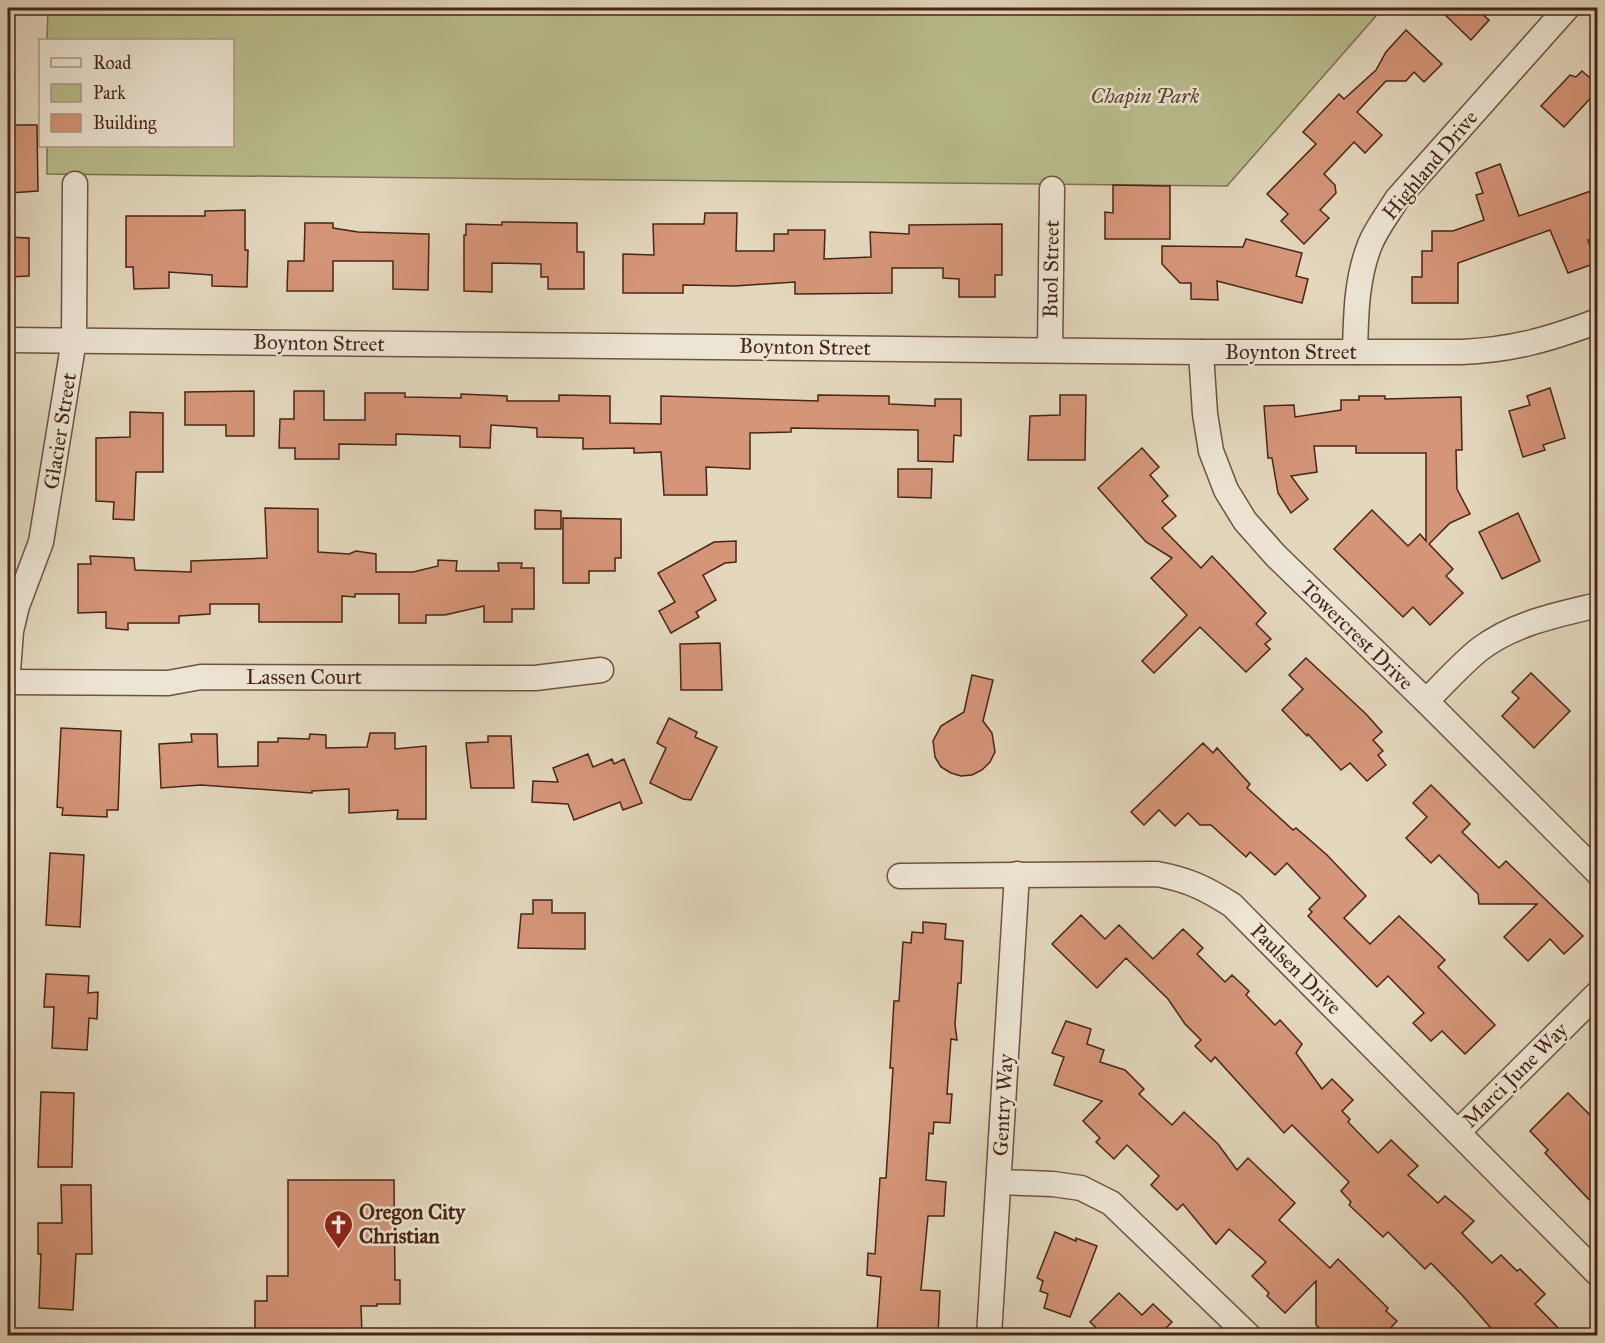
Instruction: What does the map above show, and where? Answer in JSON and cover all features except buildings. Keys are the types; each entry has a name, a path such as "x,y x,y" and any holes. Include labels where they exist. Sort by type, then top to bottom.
{"street":[{"name":"Highland Drive","path":"1355,352 1356,307 1361,278 1369,246 1378,229 1397,199 1567,8"},
{"name":"Glacier Street","path":"8,671 11,631 17,606 41,542 74,340 75,184"},
{"name":"Buol Street","path":"1050,350 1052,189"},
{"name":"Boynton Street","path":"8,340 1201,352 1494,351 1529,345 1598,321"},
{"name":"Towercrest Drive","path":"1201,352 1204,414 1210,451 1226,490 1245,521 1276,556 1426,700 1598,873"},
{"path":"1426,700 1480,649 1500,636 1546,618 1598,605"},
{"name":"Lassen Court","path":"8,682 168,682 201,677 535,678 601,670"},
{"name":"Gentry Way","path":"989,1335 1017,874"},
{"name":"Paulsen Drive","path":"900,876 1157,874 1183,879 1202,886 1232,905 1598,1274"},
{"name":"Marci June Way","path":"1458,1132 1598,993"},
{"path":"999,1182 1053,1184 1081,1188 1111,1203 1249,1335"}],"green space":[{"name":"Chapin Park","path":"48,8 1383,8 1227,186 47,174 47,147 234,147 234,39 47,39"}],"place":[{"name":"Oregon City Christian","path":"338,1250"}]}
